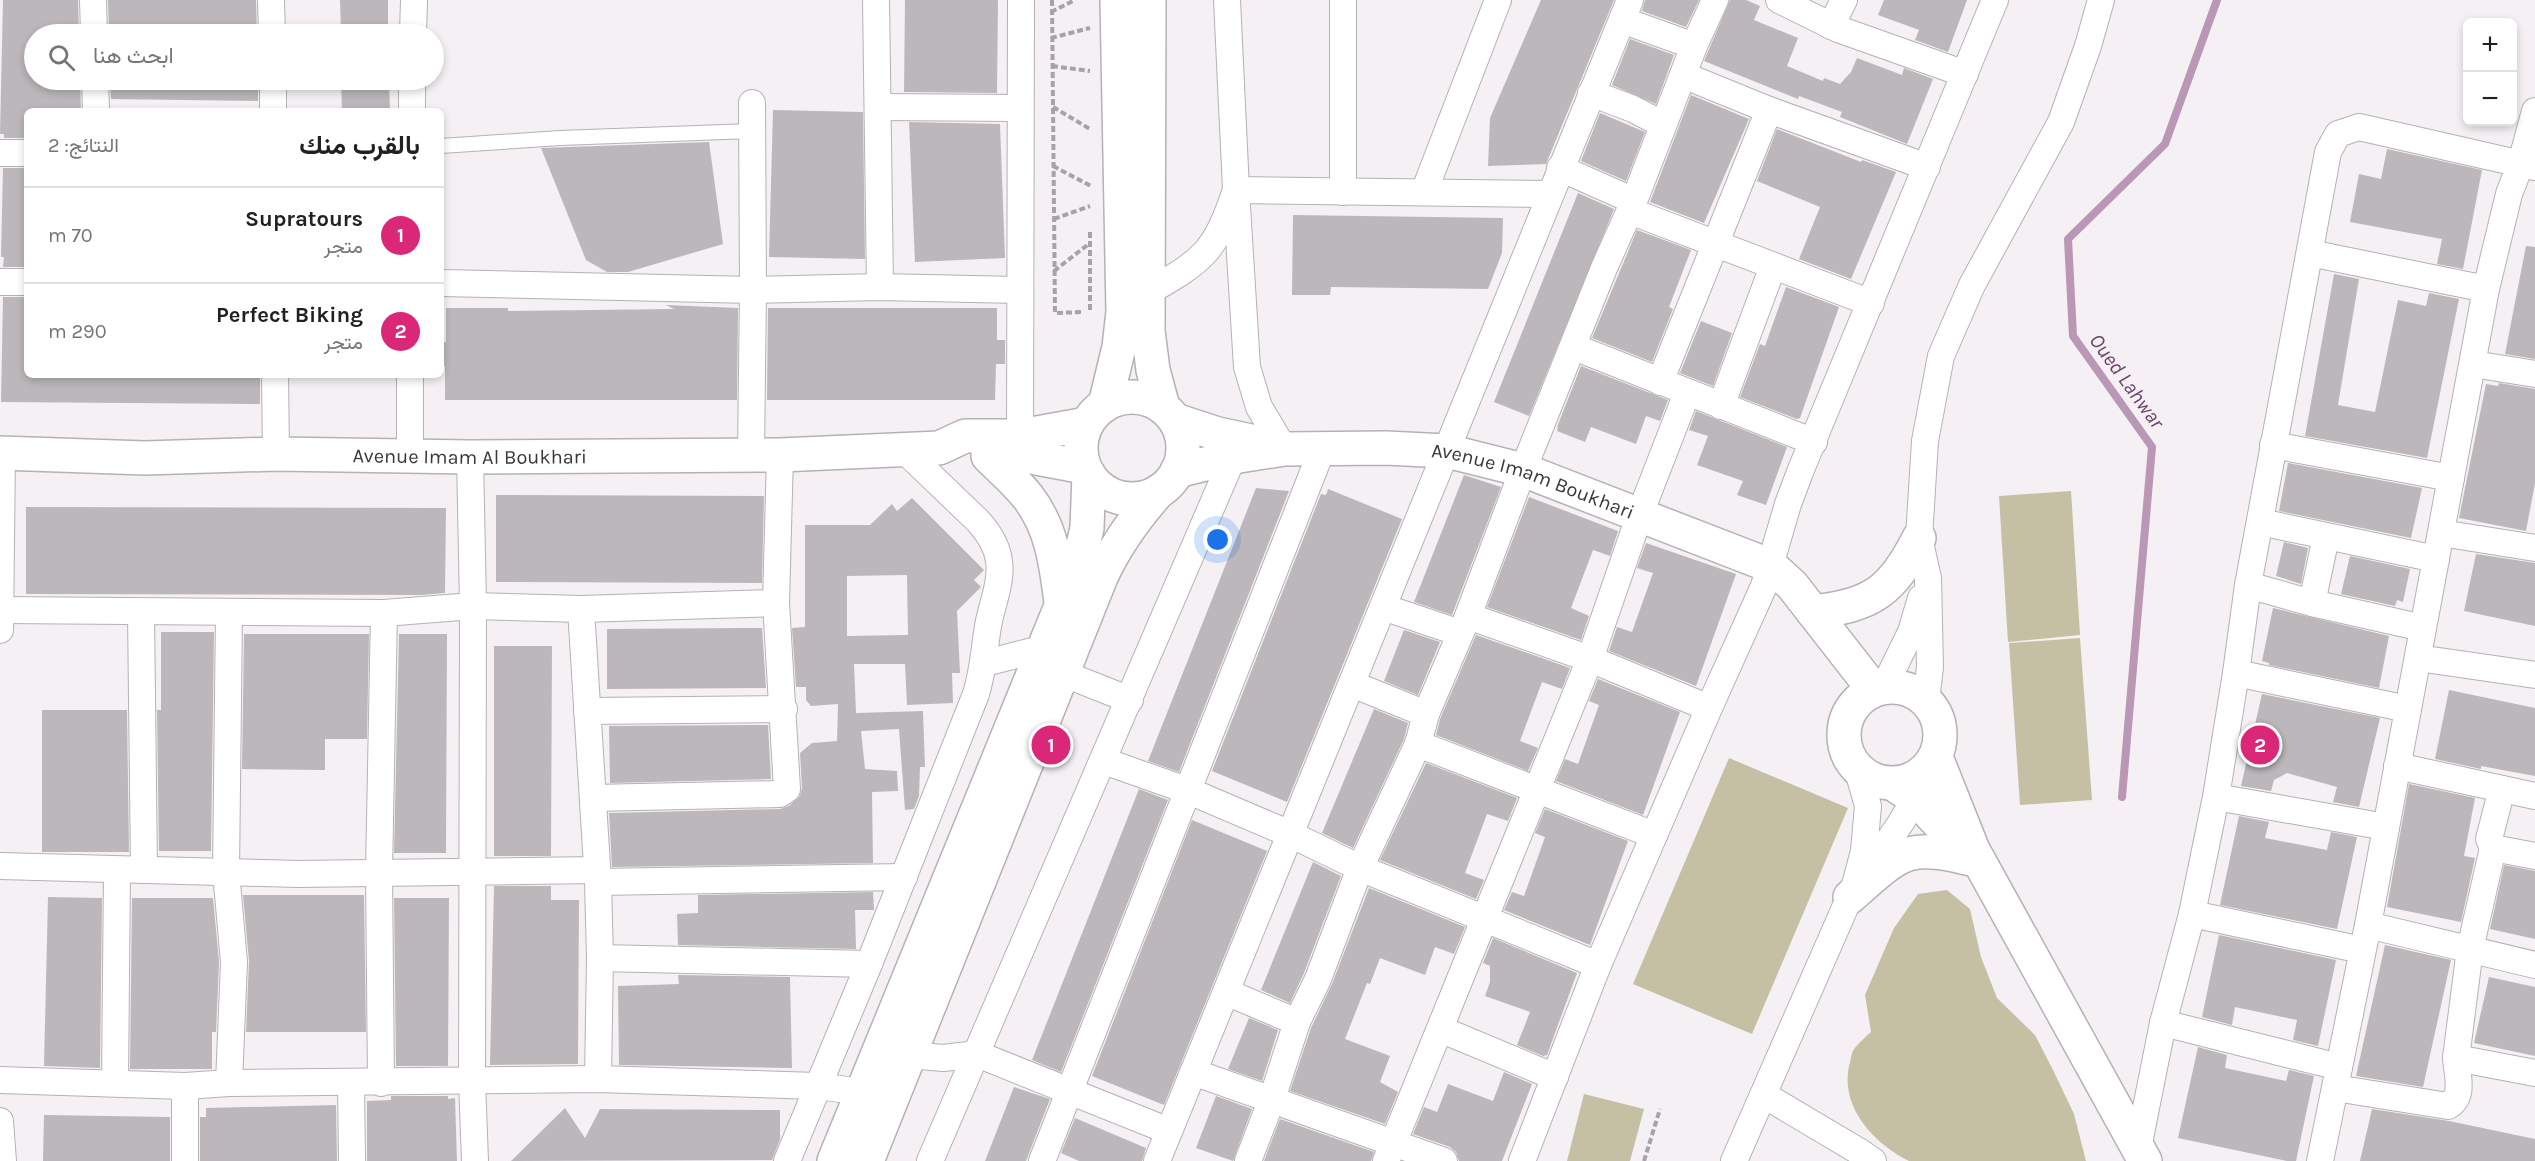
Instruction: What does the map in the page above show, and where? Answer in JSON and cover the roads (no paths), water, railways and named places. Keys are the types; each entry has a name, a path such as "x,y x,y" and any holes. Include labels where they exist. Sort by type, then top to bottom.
{"street":[{"path":"93,0 94,24"},
{"path":"271,0 272,24"},
{"path":"413,24 414,0"},
{"path":"876,0 880,287"},
{"path":"1020,436 1021,0"},
{"path":"867,1161 910,1055 1053,660 1061,606 1084,545 1089,510 1086,471 1081,450 1119,347 1123,312 1117,0"},
{"path":"834,1161 862,1092 1053,660 1113,550 1142,509 1168,481 1183,446 1169,414 1149,350 1149,0"},
{"path":"1227,0 1247,367 1260,407 1284,448"},
{"path":"1343,0 1343,192"},
{"path":"1424,192 1498,0"},
{"path":"1248,1161 1272,1099 1297,1022 1318,979 1360,868 1418,744 1426,714 1464,624 1523,470 1604,268 1632,206 1662,124 1715,0"},
{"path":"1779,0 1831,26 1965,74"},
{"path":"1831,26 1844,0"},
{"path":"1522,1161 1598,965 1756,605 1771,566 1788,504 1995,0"},
{"path":"1926,701 1930,667 1928,578 1919,538 1925,441 1941,356 1972,285 2061,122 2101,0"},
{"path":"1157,1161 1626,10 1694,46"},
{"path":"1683,75 1769,110 1928,167"},
{"path":"95,90 96,108"},
{"path":"273,90 273,108"},
{"path":"412,90 412,108"},
{"path":"1591,93 1633,109 1662,124"},
{"path":"593,798 783,793 788,787 753,290 752,103"},
{"path":"878,107 1019,108"},
{"path":"1660,382 1769,110"},
{"path":"2320,1161 2365,938 2486,289 2509,194 2528,165 2534,117"},
{"path":"2142,1155 2163,1023 2192,914 2216,797 2248,585 2328,152 2338,134 2359,127 2528,165"},
{"path":"0,153 24,153"},
{"path":"1560,168 1632,206 1715,244 1871,303"},
{"path":"1148,292 1182,272 1207,251 1226,219 1236,190"},
{"path":"1236,190 1550,194"},
{"path":"2310,253 2486,289"},
{"path":"1721,406 1773,266"},
{"path":"0,282 24,282"},
{"path":"444,283 753,290 880,287 1020,290"},
{"path":"1574,347 1814,442"},
{"path":"2472,364 2535,374"},
{"path":"275,378 276,454"},
{"path":"410,378 410,455"},
{"path":"1390,1151 1590,660 1640,514 1687,393"},
{"path":"1096,414 1130,397 1143,398 1169,414"},
{"name":"Avenue Imam Al Boukhari","path":"939,448 965,436 1020,436 1096,414"},
{"name":"Avenue Imam Boukhari","path":"1169,414 1234,439 1284,448"},
{"path":"2273,445 2451,478"},
{"path":"1042,1161 1190,791 1323,447"},
{"name":"Avenue Imam Al Boukhari","path":"1,453 145,458 276,454 470,457 765,454 939,448 965,456 1031,457 1086,471"},
{"name":"Avenue Imam Boukhari","path":"1168,481 1233,457 1284,448 1447,451 1523,470 1771,566"},
{"path":"787,1161 904,877 976,694 985,663 987,631 999,572 997,548 984,527 904,450"},
{"path":"1,453 0,617 141,612 384,613 473,606 581,609 776,603"},
{"path":"988,456 1027,495 1039,514 1054,554 1061,606"},
{"path":"470,457 473,606 472,1081 475,1161"},
{"path":"930,1161 1233,457"},
{"path":"1086,471 1103,489 1120,497 1134,499 1168,481"},
{"path":"2260,522 2436,559"},
{"path":"2441,533 2535,548"},
{"path":"2312,603 2326,537"},
{"path":"1816,615 1871,599 1892,580 1909,559 1919,538"},
{"path":"1771,566 1792,585 1879,689"},
{"path":"1879,689 1911,632 1928,578"},
{"path":"2248,585 2312,603 2423,628"},
{"path":"1383,607 1464,624 1590,660 1709,708"},
{"path":"581,609 598,876 600,958 598,1079"},
{"path":"141,612 144,870"},
{"path":"229,612 226,872 234,962 229,1083"},
{"path":"381,1083 379,872 384,613"},
{"path":"1816,615 1848,714"},
{"path":"2418,658 2535,675"},
{"path":"985,663 1053,660 1130,700"},
{"path":"2236,674 2408,709"},
{"path":"1352,684 1426,714"},
{"path":"1734,1161 1853,891 1864,851 1868,806 1858,771 1849,758 1844,744 1844,729 1848,714 1864,696 1879,689 1899,687 1914,692 1935,712 1940,727 1940,742 1918,777 1902,822 1853,891"},
{"path":"587,711 784,710"},
{"path":"1418,744 1654,835"},
{"path":"1104,761 1190,791 1290,834 1360,868 1598,965"},
{"path":"2397,766 2535,796"},
{"path":"1858,771 1869,778 1918,777"},
{"path":"1918,777 1976,855 2142,1155"},
{"path":"1918,777 1945,830 1976,855"},
{"path":"2163,1023 2337,1078 2448,1106 2455,1102 2459,1093 2456,1058 2470,949 2493,848 2489,839 2502,789"},
{"path":"2216,797 2386,827"},
{"path":"2493,848 2535,856"},
{"path":"1853,891 1888,863 1907,852 1932,851 1976,855"},
{"path":"0,866 298,874 472,870 598,876 904,877"},
{"path":"115,1083 117,870"},
{"path":"2192,914 2365,938 2470,949 2535,965"},
{"path":"600,958 869,964"},
{"path":"1226,992 1297,1022"},
{"path":"1440,1029 1555,1077"},
{"path":"910,1055 943,1058 977,1054 1169,1131"},
{"path":"2456,1058 2535,1073"},
{"path":"1194,1072 1272,1099 1390,1151 1444,1161"},
{"path":"0,1080 185,1086 229,1083 598,1079 818,1086 862,1092"},
{"path":"351,1082 352,1161"},
{"path":"184,1161 185,1086"},
{"path":"1764,1095 1872,1161"},
{"path":"0,1121 3,1161"}],"lane":[{"path":"444,146 560,138 752,131"}],"waterway":[{"name":"Oued Lahwar","path":"2122,797 2152,447 2073,336 2068,239 2165,144 2217,0"}],"place":[{"name":"Supratours","path":"1051,745"},
{"name":"Perfect Biking","path":"2260,745"}]}
